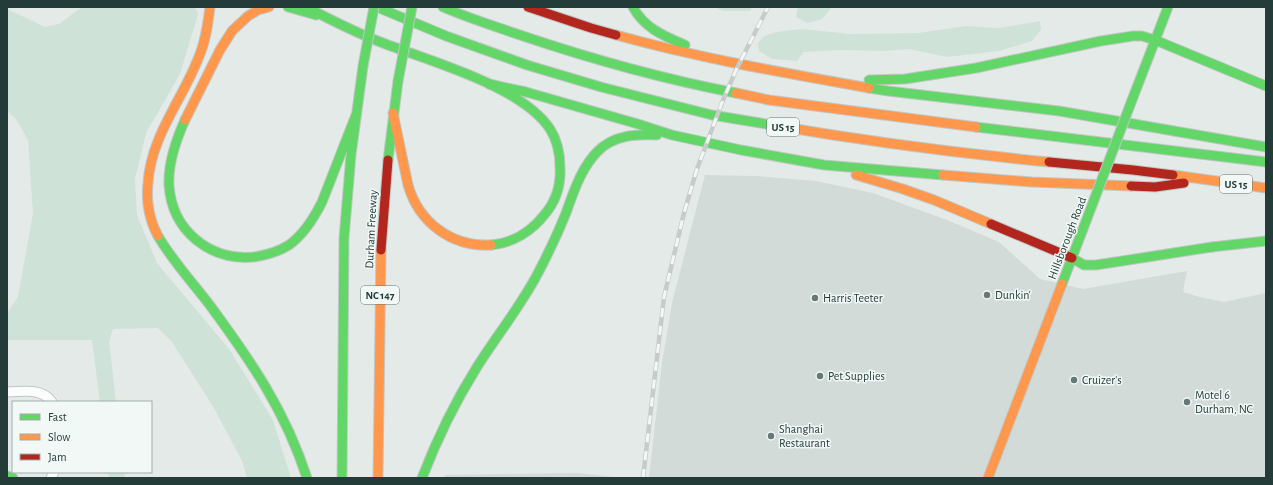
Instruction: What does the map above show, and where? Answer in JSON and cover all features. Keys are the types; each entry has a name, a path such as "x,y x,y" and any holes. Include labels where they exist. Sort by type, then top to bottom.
{"main road":[{"path":"210,7 206,42 199,59 162,130 154,151 148,175 148,201 154,228 165,249 193,283 252,363 272,396 282,414 307,478"},
{"path":"269,7 247,16 237,24 231,32 206,76 177,140 170,167 169,185 172,204 187,232 206,248 215,253 232,257 248,258 265,256 286,247 295,240 314,218 323,201 356,115"},
{"path":"288,7 327,19 392,47 489,84 530,108 547,125 556,145 559,160 561,172 560,181 550,209 531,229 508,242 483,246 465,243 447,236 430,224 411,195 406,181 393,113"},
{"path":"306,7 327,19"},
{"name":"NC 147","path":"342,478 344,238 346,195 356,115 376,7"},
{"name":"US 15","path":"376,7 446,36 527,65 601,87 696,112 838,137 1133,170 1266,188"},
{"name":"Durham Freeway","path":"378,478 381,238 393,113 412,7"},
{"name":"US 15","path":"443,7 461,15 569,52 607,63 709,88 769,100 906,119 1266,162"},
{"path":"528,7 591,28 646,43 682,52 785,73 888,91 1066,112 1266,147"},
{"path":"633,7 639,18 667,38 725,60"},
{"name":"Hillsborough Road","path":"988,478 1168,7"},
{"path":"828,80 905,79 976,68 1078,46 1133,36 1142,36 1266,86"},
{"path":"489,84 526,92 672,135 741,150 824,165 980,178 1155,187 1205,180"},
{"path":"422,478 442,430 460,394 534,281 556,237 581,176 592,157 603,146 617,138 639,135 672,135"},
{"path":"824,165 934,200 1072,258 1084,265 1096,265 1212,247 1266,241"},
{"path":"7,476 13,478"}],"street":[{"path":"7,392 41,392 48,396 51,401"}],"shaded area":[{"path":"705,175 755,176 816,181 873,193 947,220 999,242 1040,279 1083,289 1187,271 1183,292 1200,297 1224,302 1266,293 1266,478 649,478 662,363 672,303"},
{"path":"577,473 624,478 444,478 445,475"}],"green space":[{"path":"82,7 194,7 198,14 180,74 146,133 135,179 137,215 157,263 229,349 273,420 291,478 247,478 243,463 214,408 172,342 158,328 113,329 109,341 116,401 100,401 92,340 7,340 7,313 18,297 33,213 28,140 16,119 7,111 7,9 45,27 59,24"},
{"path":"715,7 752,7 750,11 723,11"},
{"path":"798,7 832,7 822,19 808,23 796,17"},
{"path":"1040,21 1041,29 1032,41 999,51 947,57 909,49 884,51 841,50 804,52 797,61 772,59 759,51 758,43 764,36 776,32 802,29 851,34 918,33 966,26 1000,28"},
{"path":"108,473 124,473 125,478 109,478"}],"railway":[{"path":"643,478 664,297 684,213 697,169 723,100 737,68 768,7"}],"traffic: fast":[{"path":"288,7 316,15"},
{"path":"306,7 363,35 449,67 497,88 519,100 537,114 550,129 558,147 560,167 559,186 552,204 540,220 528,231 507,242 491,245"},
{"path":"363,66 374,7"},
{"path":"377,7 446,36 527,65 601,87 712,115 772,125"},
{"path":"398,81 412,7"},
{"path":"443,7 520,35 600,60 654,75 736,93"},
{"path":"633,7 643,21 649,26 662,35 685,45"},
{"path":"1132,100 1168,7"},
{"path":"869,80 905,79 976,68 1101,41 1142,36 1266,86"},
{"path":"342,478 344,238 351,155 363,66"},
{"path":"388,160 398,81"},
{"path":"489,84 526,92 672,135 741,150 824,165 943,175"},
{"path":"869,88 1059,111 1266,147"},
{"path":"1091,208 1132,100"},
{"path":"185,120 173,152 169,177 172,201 177,216 196,240 209,248 223,254 238,257 254,257 272,253 289,245 308,226 322,202 356,115"},
{"path":"976,127 1266,162"},
{"path":"422,478 440,435 461,394 538,273 587,165 598,151 611,142 633,135 657,135"},
{"path":"1062,284 1091,208"},
{"path":"158,236 209,304 266,387 288,430 307,478"},
{"path":"1212,247 1266,241"},
{"path":"1072,258 1084,265 1096,265 1212,247"},
{"path":"7,476 13,478"}],"traffic: slow":[{"path":"158,236 150,217 148,203 147,190 150,165 155,149 169,117 186,86 200,54 208,25 210,7"},
{"path":"185,120 220,50 232,31 248,16 258,10 269,7"},
{"path":"616,35 710,58 869,88"},
{"path":"736,93 769,100 976,127"},
{"path":"393,113 408,185 413,199 420,211 439,230 450,237 477,245 491,245"},
{"path":"772,125 910,146 1049,162"},
{"path":"856,175 934,200 991,224"},
{"path":"943,175 1032,182 1131,186"},
{"path":"1173,175 1266,188"},
{"path":"378,478 381,250"},
{"path":"988,478 1062,284"}],"traffic: jam":[{"path":"528,7 616,35"},
{"path":"381,250 388,160"},
{"path":"1049,162 1173,175"},
{"path":"1131,186 1155,187 1184,183"},
{"path":"991,224 1072,258"}],"place":[{"name":"Dunkin'","path":"987,295"},
{"name":"Harris Teeter","path":"815,298"},
{"name":"Pet Supplies","path":"820,376"},
{"name":"Cruizer's","path":"1074,380"},
{"name":"Motel 6 Durham, NC","path":"1187,402"},
{"name":"Shanghai Restaurant","path":"771,436"}]}
